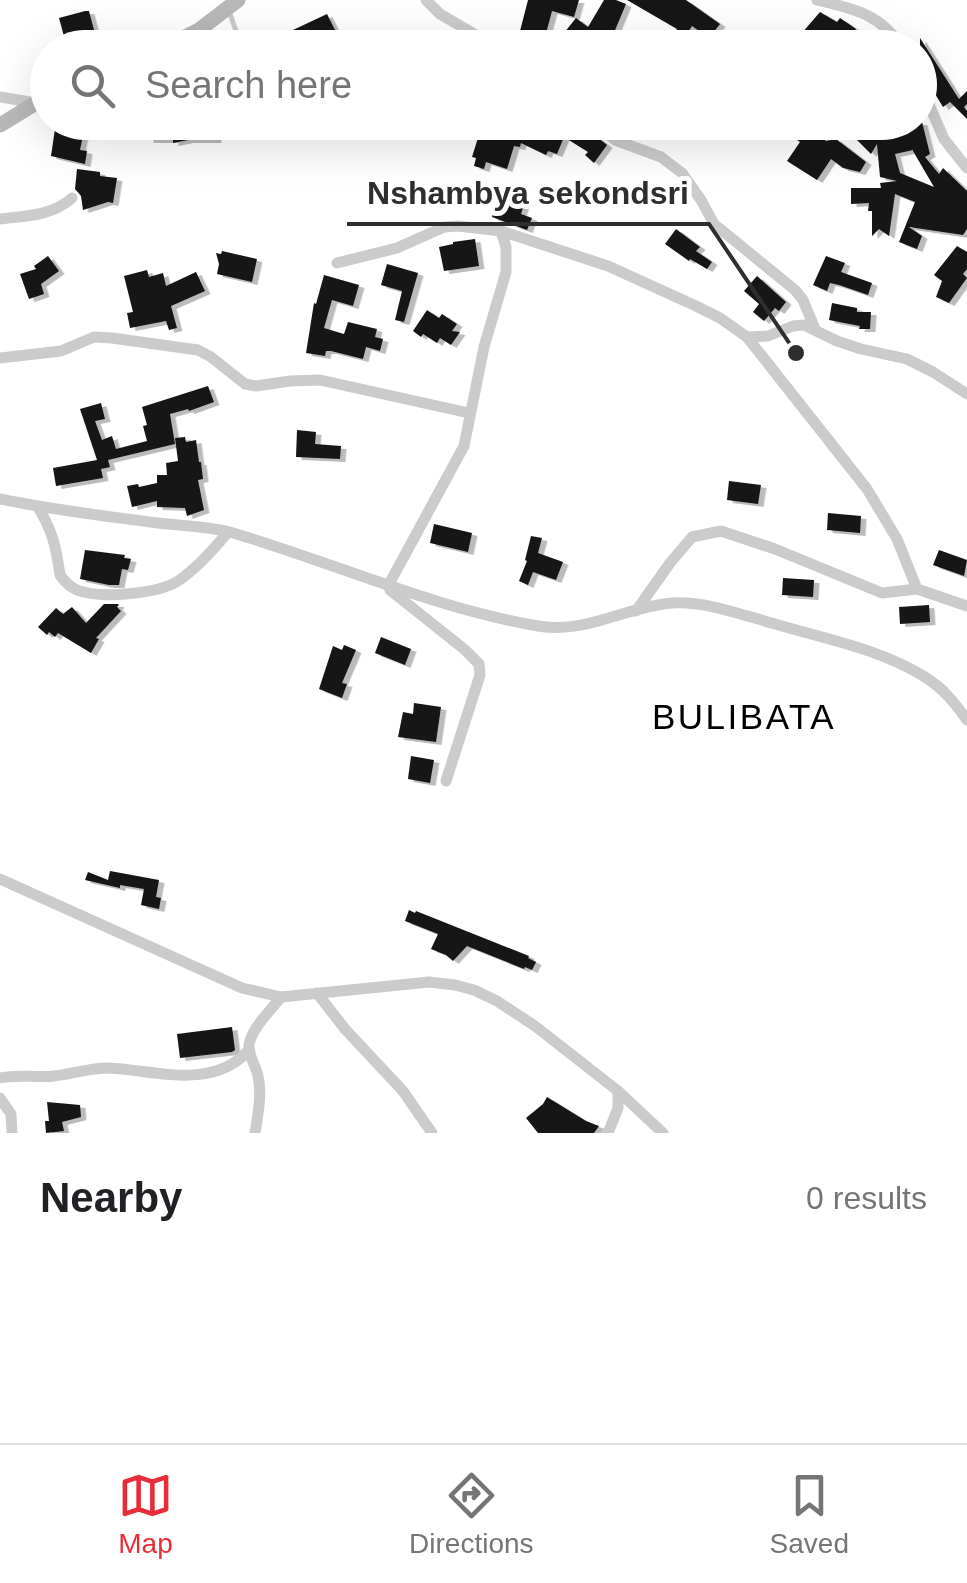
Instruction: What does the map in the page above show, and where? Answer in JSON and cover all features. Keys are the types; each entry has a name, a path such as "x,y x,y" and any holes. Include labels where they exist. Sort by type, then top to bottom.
{"main road":[{"path":"199,30 233,4"},
{"path":"0,125 30,109"}],"street":[{"path":"426,0 440,14 467,30"},
{"path":"817,0 856,9 889,30"},
{"path":"0,97 30,101"},
{"path":"937,124 944,140 967,168"},
{"path":"615,140 662,158 682,173 714,224 795,290 815,329"},
{"path":"0,219 42,214 72,198"},
{"path":"337,262 397,248 444,227 501,231 608,266 720,318 747,337 867,489 897,538 917,590"},
{"path":"386,585 464,446 484,347 506,272 506,247 501,231"},
{"path":"747,337 768,336 804,325 861,349 907,359 967,394"},
{"path":"0,358 60,351 94,337 112,338 198,350 245,384 320,380 470,413"},
{"path":"0,499 38,508 228,532 386,585 540,626 569,628 659,604 710,606 849,645 922,675 949,695 967,720"},
{"path":"38,508 51,528 60,575 75,590 86,592 121,594 172,584 228,532"},
{"path":"636,611 692,537 720,531 882,593 917,590 967,606"},
{"path":"386,585 479,664 480,675 446,781"},
{"path":"0,879 242,988 281,997 429,982 474,990 535,1026 618,1091 663,1133"},
{"path":"318,993 345,1030 403,1091 432,1133"},
{"path":"0,1078 54,1076 89,1068 200,1075 232,1066 249,1050 253,1034 281,997"},
{"path":"249,1050 260,1080 254,1133"},
{"path":"608,1133 618,1108 618,1091"},
{"path":"0,1098 11,1114 12,1133"}],"lane":[{"path":"233,4 238,30"}],"building":[{"path":"528,0 579,0 574,17 552,11 547,30 520,30"},
{"path":"604,0 626,4 615,30 566,30 576,18 588,27"},
{"path":"627,0 686,0 720,24 715,30 692,26 689,30 677,29"},
{"path":"89,11 94,30 62,30 59,18"},
{"path":"820,12 837,22 840,18 856,29 855,30 804,30"},
{"path":"327,14 335,30 293,30"},
{"path":"937,65 959,99 967,91 967,119 950,102 943,107 937,97"},
{"path":"53,140 82,140 80,150 87,151 85,164 51,156"},
{"path":"477,140 563,140 557,154 548,151 546,155 521,143 520,147 514,146 507,169 486,162 484,169 474,166 476,158 472,157"},
{"path":"569,140 601,140 607,145 594,163 585,155 588,152"},
{"path":"797,140 837,140 866,162 860,172 843,168 831,159 817,180 787,161 800,142"},
{"path":"857,140 926,140 930,154 925,157 939,174 943,168 967,191 967,229 963,235 909,227 922,236 917,249 899,242 915,202 895,194 889,236 879,229 872,236 869,203 851,204 851,188 881,188 880,183 897,181 880,177 877,144 871,154","holes":["913,150 934,187 900,173 895,154"]},
{"path":"77,169 117,178 113,203 83,210 81,196 75,189"},
{"path":"509,188 527,195 521,214 532,218 527,230 492,217 495,207 489,205 494,192 506,196"},
{"path":"676,229 712,262 707,269 665,244"},
{"path":"475,239 479,266 444,271 439,247"},
{"path":"957,246 967,252 967,269 963,274 967,278 949,303 936,297 942,281 934,275"},
{"path":"216,253 257,259 252,282 217,274"},
{"path":"48,256 59,271 41,284 44,294 29,299 20,274 36,269 34,266"},
{"path":"826,256 845,263 841,272 872,283 868,295 830,283 827,291 813,285"},
{"path":"387,264 418,273 404,322 395,320 402,291 381,285"},
{"path":"147,270 149,277 163,273 166,286 196,272 205,291 171,306 177,328 169,330 166,321 130,328 127,313 133,312 124,276"},
{"path":"324,275 359,285 353,306 332,300 324,328 344,334 348,322 377,329 375,337 383,339 380,351 366,347 363,359 331,351 326,351 325,356 306,353 314,303"},
{"path":"757,276 786,302 764,321 753,312 759,304 744,291"},
{"path":"832,303 857,308 857,312 871,312 870,329 829,320"},
{"path":"427,310 457,324 452,331 460,332 451,345 413,331"},
{"path":"208,386 214,402 170,414 175,444 108,460 110,467 101,469 103,478 56,486 53,468 97,460 80,409 101,403 105,419 95,421 102,440 112,436 116,449 147,441 142,407"},
{"path":"297,430 316,432 315,444 341,446 340,459 296,457"},
{"path":"185,437 186,442 196,440 204,510 187,516 185,508 157,507 157,501 132,507 127,486 157,483 157,475 167,475 166,463 178,461 175,438"},
{"path":"729,481 761,485 758,504 727,500"},
{"path":"828,513 861,516 860,533 827,530"},
{"path":"434,524 472,533 468,552 430,543"},
{"path":"531,536 542,538 538,553 563,562 556,580 533,572 528,585 519,581"},
{"path":"85,550 131,559 128,570 122,569 119,585 80,579"},
{"path":"939,550 967,560 964,576 933,565"},
{"path":"783,578 814,580 813,597 782,595"},
{"path":"104,604 118,604 121,611 96,638 99,639 91,653 58,633 55,637 49,632 47,635 38,627 56,608 63,614 72,607 86,623"},
{"path":"929,605 930,622 900,624 899,607"},
{"path":"381,637 411,649 405,665 375,653"},
{"path":"344,645 356,650 342,683 347,684 342,698 319,689 333,646 342,650"},
{"path":"414,703 441,707 436,742 398,737 403,712 413,714"},
{"path":"411,756 434,760 430,783 408,779"},
{"path":"110,871 159,880 159,909 141,905 144,889 85,880 88,872 108,880"},
{"path":"409,910 536,962 532,970 524,969 467,946 453,961 431,949 438,934 405,921"},
{"path":"232,1027 232,1052 180,1058 177,1034"},
{"path":"547,1097 599,1126 594,1133 538,1133 526,1118"},
{"path":"47,1102 80,1105 81,1117 62,1122 64,1131 46,1133"}],"place":[{"name":"Nshambya sekondsri","path":"796,353"}],"district":[{"name":"BULIBATA","path":"744,716"}]}
